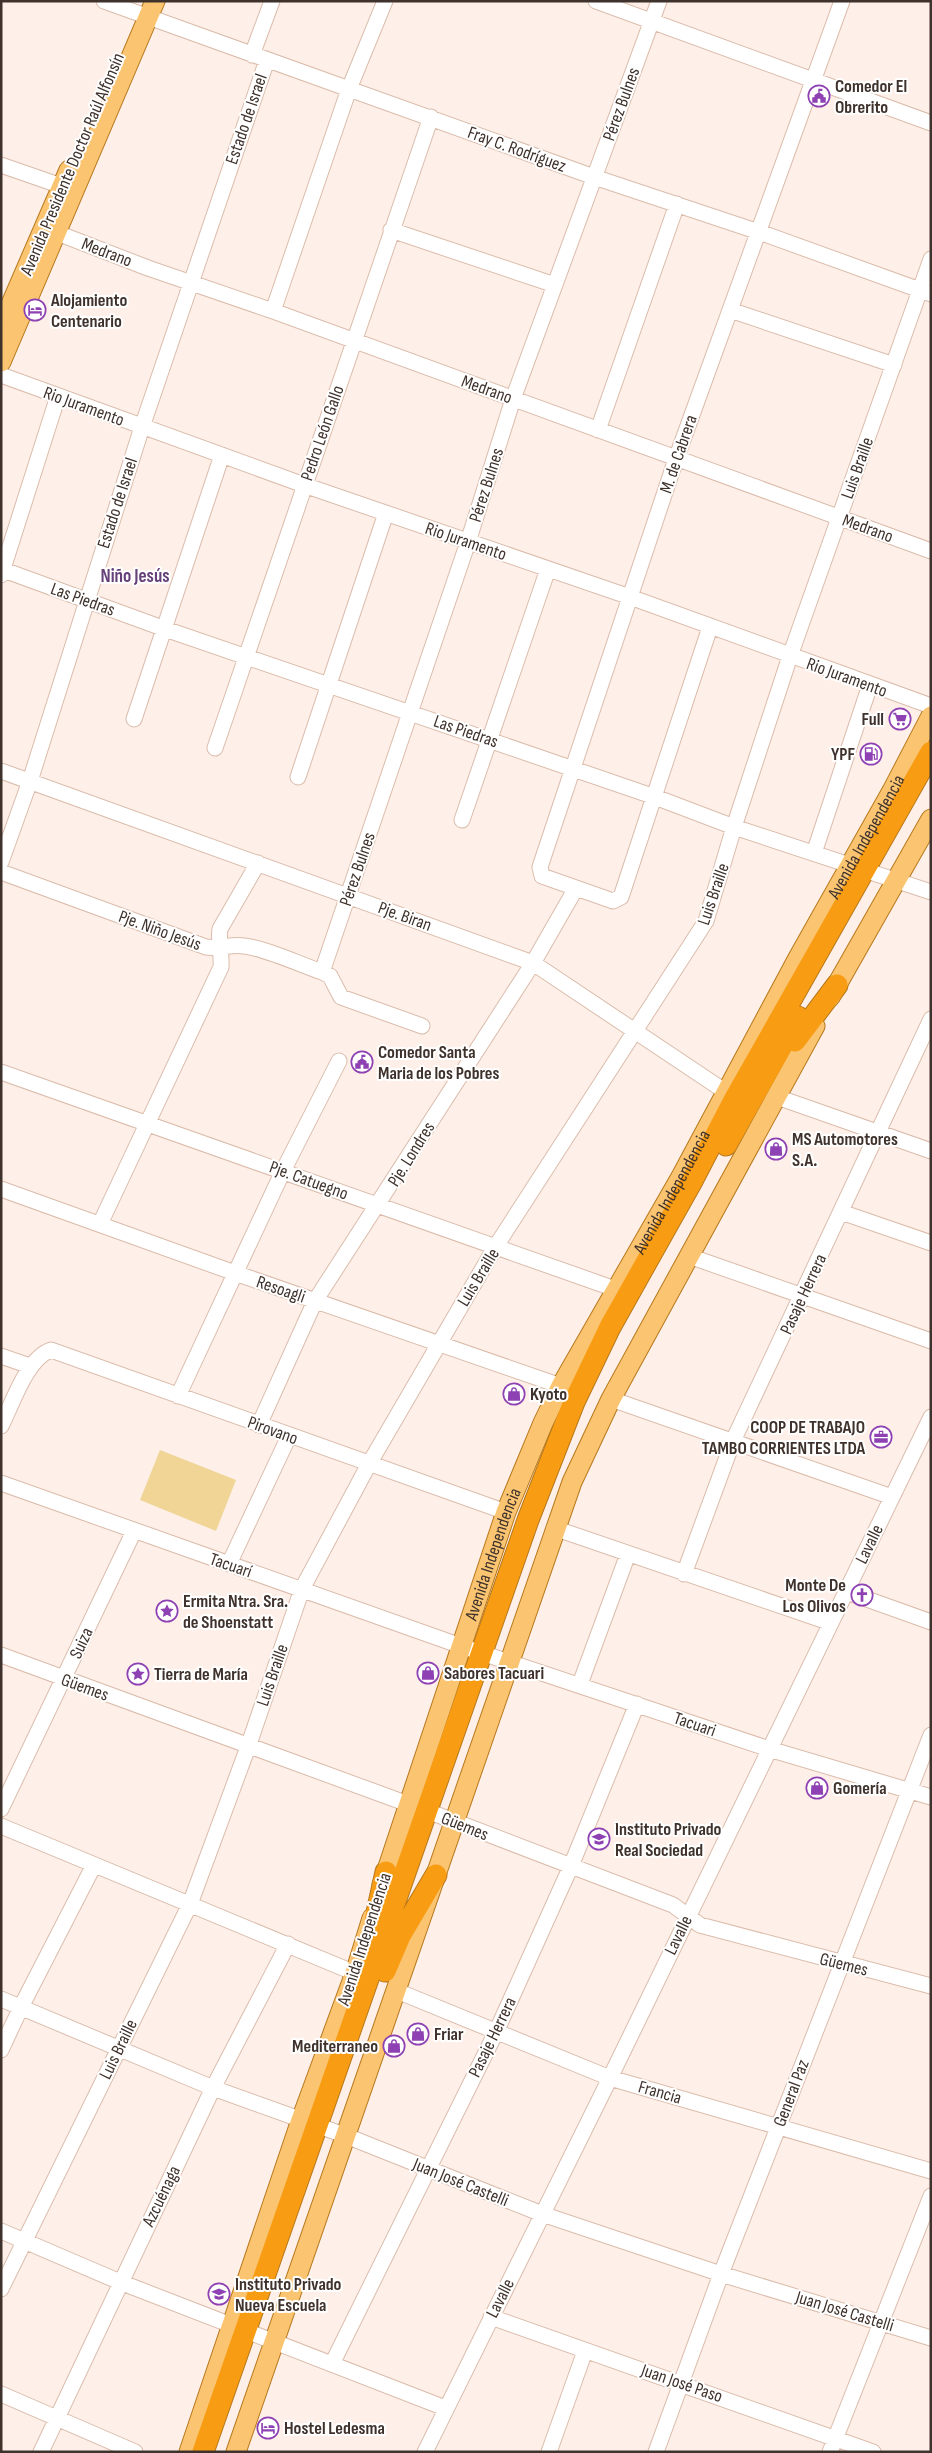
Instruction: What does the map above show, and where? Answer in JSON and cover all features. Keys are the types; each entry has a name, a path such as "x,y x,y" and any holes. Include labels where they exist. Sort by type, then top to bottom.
{"highway":[{"name":"Avenida Independencia","path":"873,872 931,752"},
{"name":"Avenida Independencia","path":"494,1657 528,1520 574,1402 610,1327 736,1099 931,776"},
{"path":"736,1099 798,958"},
{"path":"736,1099 837,985"},
{"name":"Avenida Independencia","path":"218,2452 252,2333 322,2127 353,2018 494,1657 540,1514 564,1448 736,1099"},
{"path":"630,1264 671,1205 693,1179"},
{"name":"Avenida Independencia","path":"322,2127 375,1994 432,1813"},
{"path":"353,2018 386,1872"},
{"path":"375,1994 400,1936 436,1875"},
{"name":"Avenida Independencia","path":"203,2452 210,2431 252,2333"},
{"path":"198,2452 210,2431"}],"main road":[{"name":"Avenida Presidente Doctor Raúl Alfonsín","path":"1,362 51,230 146,9"},
{"name":"Avenida Presidente Doctor Raúl Alfonsín","path":"1,326 51,230"},
{"name":"Avenida Independencia","path":"494,1657 554,1528 585,1452 611,1400 837,985 873,872 892,792 931,716"},
{"name":"Avenida Independencia","path":"798,958 873,872 931,819"},
{"name":"Avenida Independencia","path":"322,2127 397,1991 436,1875 432,1813 461,1646 506,1512 525,1464 561,1386 630,1264 682,1175 736,1099"},
{"name":"Avenida Independencia","path":"189,2452 252,2333 322,2127 355,1973 386,1872 432,1813"},
{"name":"Avenida Independencia","path":"236,2452 252,2333"}],"street":[{"name":"Fray C. Rodríguez","path":"104,1 146,9 260,58 925,292"},
{"name":"Estado de Israel","path":"1,862 30,781 86,601 190,282 260,58 272,1"},
{"path":"273,310 349,89 385,1"},
{"path":"596,1 931,123"},
{"name":"Pérez Bulnes","path":"322,972 468,542 513,399 659,1"},
{"name":"M. de Cabrera","path":"576,888 542,876 540,867 676,459 842,1"},
{"name":"Pedro León Gallo","path":"215,748 391,230 431,118"},
{"path":"1,165 68,189"},
{"path":"598,430 677,204"},
{"name":"Medrano","path":"51,230 931,551"},
{"path":"391,230 555,285"},
{"name":"Luis Braille","path":"1,2288 190,1904 248,1747 302,1588 369,1464 496,1246 706,921 734,827 790,656 894,365 925,292 931,259"},
{"path":"730,310 894,365"},
{"name":"Rio Juramento","path":"1,375 304,485 630,597 931,706"},
{"path":"2,572 58,396"},
{"path":"134,719 222,455"},
{"path":"298,777 386,513"},
{"path":"462,820 548,569"},
{"name":"Las Piedras","path":"2,572 655,797 734,827 931,892"},
{"path":"576,888 613,902 620,898 710,627"},
{"path":"814,853 870,685"},
{"name":"Pje. Biran","path":"1,771 533,963 736,1099"},
{"path":"100,1224 221,967 220,929 258,863"},
{"name":"Pje. Niño Jesús","path":"1,872 206,947 220,949 232,946 246,946 322,972"},
{"name":"Pje. Londres","path":"259,1425 315,1301 379,1206 533,963 576,888"},
{"path":"322,972 330,976 341,997 422,1026"},
{"name":"Pasaje Herrera","path":"684,1574 733,1441 878,1132 925,1044 931,1019"},
{"path":"178,1396 283,1171 339,1061"},
{"name":"Pje. Catuegno","path":"1,1072 496,1246 615,1290"},
{"path":"777,1097 931,1151"},
{"name":"Resoagli","path":"1,1189 235,1273 439,1342 561,1386"},
{"path":"841,1212 931,1243"},
{"path":"689,1256 931,1341"},
{"name":"Pirovano","path":"30,1366 40,1354 50,1350 506,1512"},
{"path":"1,1356 30,1366 1,1426"},
{"path":"611,1400 892,1497"},
{"name":"Lavalle","path":"425,2452 444,2408 610,2078 892,1497 927,1434 931,1417"},
{"path":"229,1564 289,1436"},
{"name":"Tacuarí","path":"1,1483 134,1531 302,1588 461,1646"},
{"path":"554,1528 831,1623"},
{"name":"Suiza","path":"1,1809 134,1531"},
{"path":"580,1684 628,1554"},
{"path":"847,1592 931,1622"},
{"name":"Tacuari","path":"461,1646 580,1684 769,1749 931,1797"},
{"name":"Güemes","path":"1,1656 432,1813 673,1905 700,1925 931,1986"},
{"name":"Pasaje Herrera","path":"332,2364 497,2030 571,1866 637,1704"},
{"name":"General Paz","path":"656,2452 721,2274 931,1735"},
{"path":"1,1826 355,1973"},
{"path":"1,2050 94,1865"},
{"name":"Azcuénaga","path":"42,2452 56,2418 213,2088 288,1944"},
{"name":"Francia","path":"397,1991 497,2030 610,2078 931,2171"},
{"name":"Juan José Castelli","path":"1,1999 213,2088 322,2127 542,2214 721,2274 931,2338"},
{"path":"832,2445 931,2196"},
{"path":"1,2231 120,2282 444,2408"},
{"name":"Juan José Paso","path":"491,2316 585,2351 681,2382 832,2445 874,2452"},
{"path":"548,2452 585,2351"},
{"path":"1,2394 134,2452"}],"shaded area":[{"path":"160,1450 236,1480 216,1531 140,1500"}],"place":[{"name":"Comedor El Obrerito","path":"819,96"},
{"name":"Alojamiento Centenario","path":"35,310"},
{"name":"Full","path":"900,719"},
{"name":"YPF","path":"871,754"},
{"name":"Comedor Santa Maria de los Pobres","path":"362,1062"},
{"name":"MS Automotores S.A.","path":"776,1149"},
{"name":"Kyoto","path":"514,1394"},
{"name":"COOP DE TRABAJO TAMBO CORRIENTES LTDA","path":"881,1437"},
{"name":"Monte De Los Olivos","path":"862,1595"},
{"name":"Ermita Ntra. Sra. de Shoenstatt","path":"167,1611"},
{"name":"Sabores Tacuari","path":"428,1673"},
{"name":"Tierra de María","path":"138,1674"},
{"name":"Gomería","path":"817,1788"},
{"name":"Instituto Privado Real Sociedad","path":"599,1839"},
{"name":"Friar","path":"418,2034"},
{"name":"Mediterraneo","path":"394,2046"},
{"name":"Instituto Privado Nueva Escuela","path":"219,2294"},
{"name":"Hostel Ledesma","path":"268,2428"}],"district":[{"name":"Niño Jesús","path":"135,575"}]}
